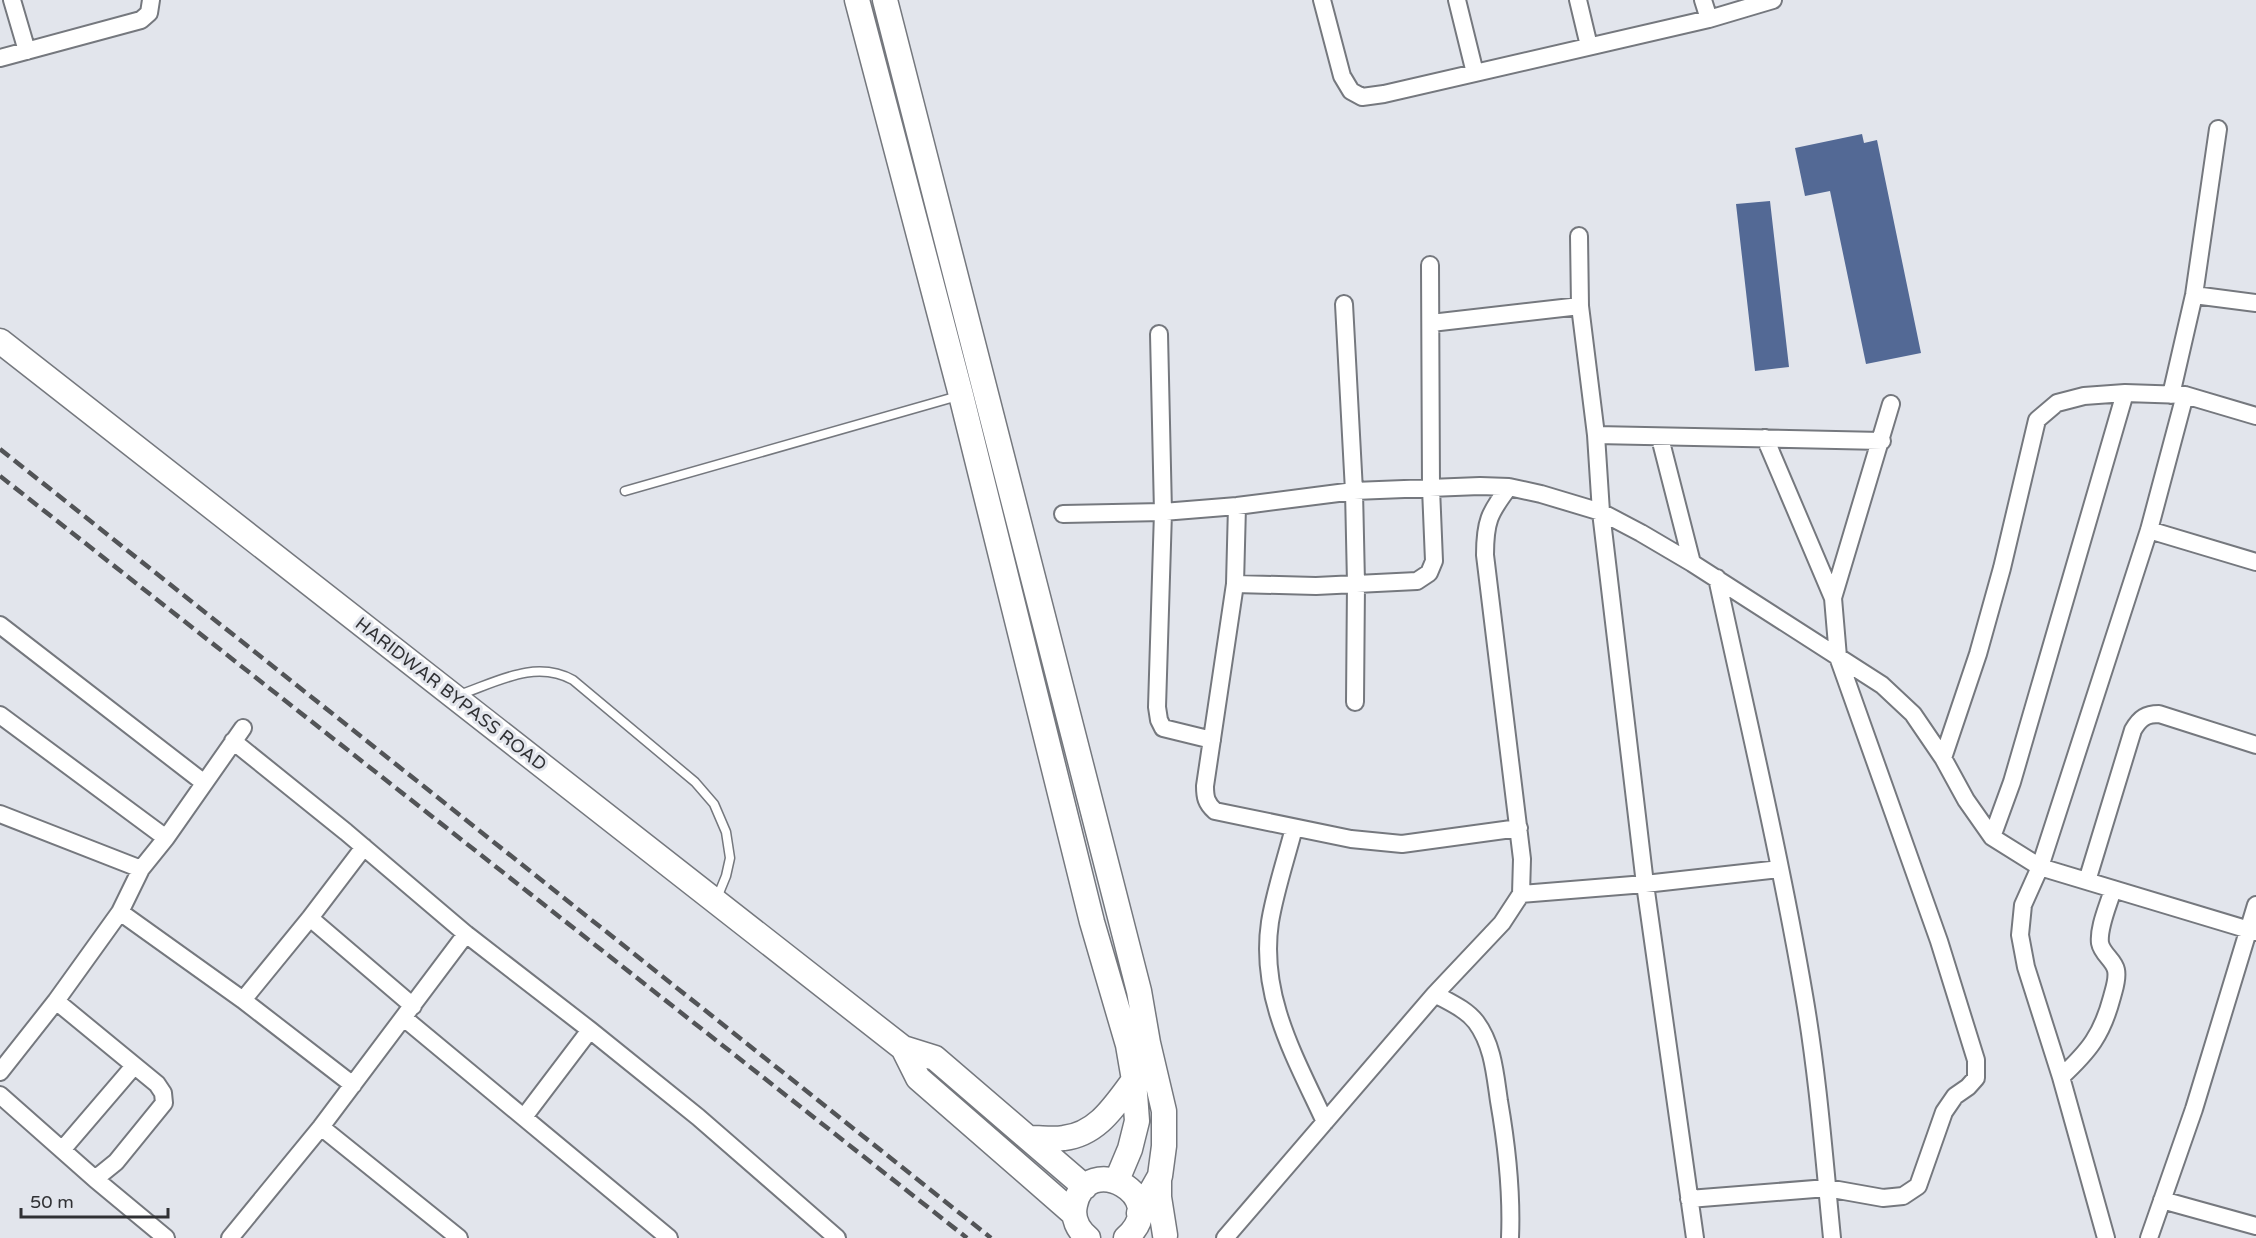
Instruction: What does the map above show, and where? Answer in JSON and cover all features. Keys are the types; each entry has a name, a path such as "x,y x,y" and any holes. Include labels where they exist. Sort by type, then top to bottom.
{"main road":[{"path":"857,0 961,395 1092,922 1128,1045 1134,1080 1137,1121 1130,1149 1117,1180"},
{"path":"885,0 1139,991 1164,1111 1164,1146 1159,1197 1167,1236"},
{"name":"HARIDWAR BYPASS ROAD","path":"0,341 903,1048 935,1058 1031,1138 1085,1187"},
{"name":"HARIDWAR BYPASS ROAD","path":"903,1048 918,1078 1074,1214"},
{"path":"1031,1138 1065,1138 1094,1128 1134,1080"},
{"path":"1135,1223 1160,1176"},
{"path":"1086,1238 1074,1214 1076,1202 1085,1187 1100,1179 1117,1180 1125,1184 1136,1196 1135,1223"},
{"path":"1135,1223 1167,1236"}],"street":[{"path":"12,0 27,51"},
{"path":"0,58 141,20 149,13 151,0"},
{"path":"1322,0 1342,76 1351,91 1362,97 1709,19 1773,0"},
{"path":"1457,0 1475,73"},
{"path":"1578,0 1589,46"},
{"path":"1703,0 1709,19"},
{"path":"2106,1238 2061,1077 2026,967 2020,935 2023,905 2040,867 2149,530 2178,395 2218,129"},
{"path":"1579,236 1580,306 1596,435 1601,512 1645,884 1695,1238"},
{"path":"1235,584 1316,586 1356,584 1417,580 1429,573 1434,561 1431,488 1431,265"},
{"path":"2194,295 2256,303"},
{"path":"1344,304 1354,491 1355,702"},
{"path":"1431,323 1580,306"},
{"path":"1159,334 1163,512 1157,707 1163,728 1212,740"},
{"path":"1992,837 2012,782 2125,393"},
{"path":"1943,758 1978,654 2002,568 2037,420 2057,403 2084,396 2125,393 2178,395 2256,416"},
{"path":"1833,598 1882,441 1891,404"},
{"path":"1596,435 1882,441"},
{"path":"1660,438 1692,563"},
{"path":"1689,1200 1827,1188 1883,1198 1903,1196 1918,1186 1944,1112 1955,1096 1968,1088 1976,1078 1976,1060 1939,941 1838,657 1833,598 1765,438"},
{"path":"1225,1238 1435,994 1502,923 1521,894 1522,859 1519,828 1485,555 1485,528 1494,507 1509,487"},
{"path":"1063,514 1163,512 1237,506 1354,491 1509,487 1601,512 1717,578 1882,685 1913,714 1943,758 1966,800 1992,837 2040,867 2252,931"},
{"path":"1237,506 1235,584 1205,786 1208,806 1215,811 1294,828 1352,839 1402,844 1519,828"},
{"path":"2149,530 2256,562"},
{"path":"1717,578 1780,869 1804,995 1820,1109 1832,1238"},
{"path":"0,625 203,782"},
{"path":"2087,881 2133,730 2138,721 2148,714 2159,714 2256,745"},
{"path":"0,715 166,838"},
{"path":"0,1072 56,1001 120,912 141,870 238,735 364,848 466,934 698,1117 834,1237"},
{"path":"0,814 141,870"},
{"path":"1294,828 1270,921 1267,960 1272,995 1285,1035 1325,1122"},
{"path":"243,1000 364,848"},
{"path":"1521,894 1645,884 1780,869"},
{"path":"2061,1077 2093,1045 2105,1022 2116,979 2116,968 2104,952 2100,942 2113,889"},
{"path":"2149,1238 2194,1110 2252,931 2256,905"},
{"path":"120,912 243,1000 353,1085"},
{"path":"310,918 524,1117 669,1238"},
{"path":"235,1236 409,1012 466,934"},
{"path":"1435,994 1464,1010 1475,1021 1486,1038 1493,1061 1507,1147 1511,1203 1510,1238"},
{"path":"56,1001 157,1084 163,1093 164,1103 116,1162 95,1179"},
{"path":"524,1117 590,1030"},
{"path":"63,1150 134,1066"},
{"path":"0,1095 166,1238"},
{"path":"321,1127 459,1238"},
{"path":"2162,1200 2256,1226"}],"lane":[{"path":"625,491 961,395"},
{"path":"455,697 523,673 541,670 560,673 573,680 696,782 714,804 726,832 730,858 726,876 715,901"}],"building":[{"path":"1862,134 1864,143 1877,140 1921,353 1866,364 1830,191 1805,196 1795,148"},
{"path":"1770,201 1789,367 1755,371 1736,204"}],"railway":[{"path":"0,449 991,1238"},
{"path":"0,476 967,1238"}]}
